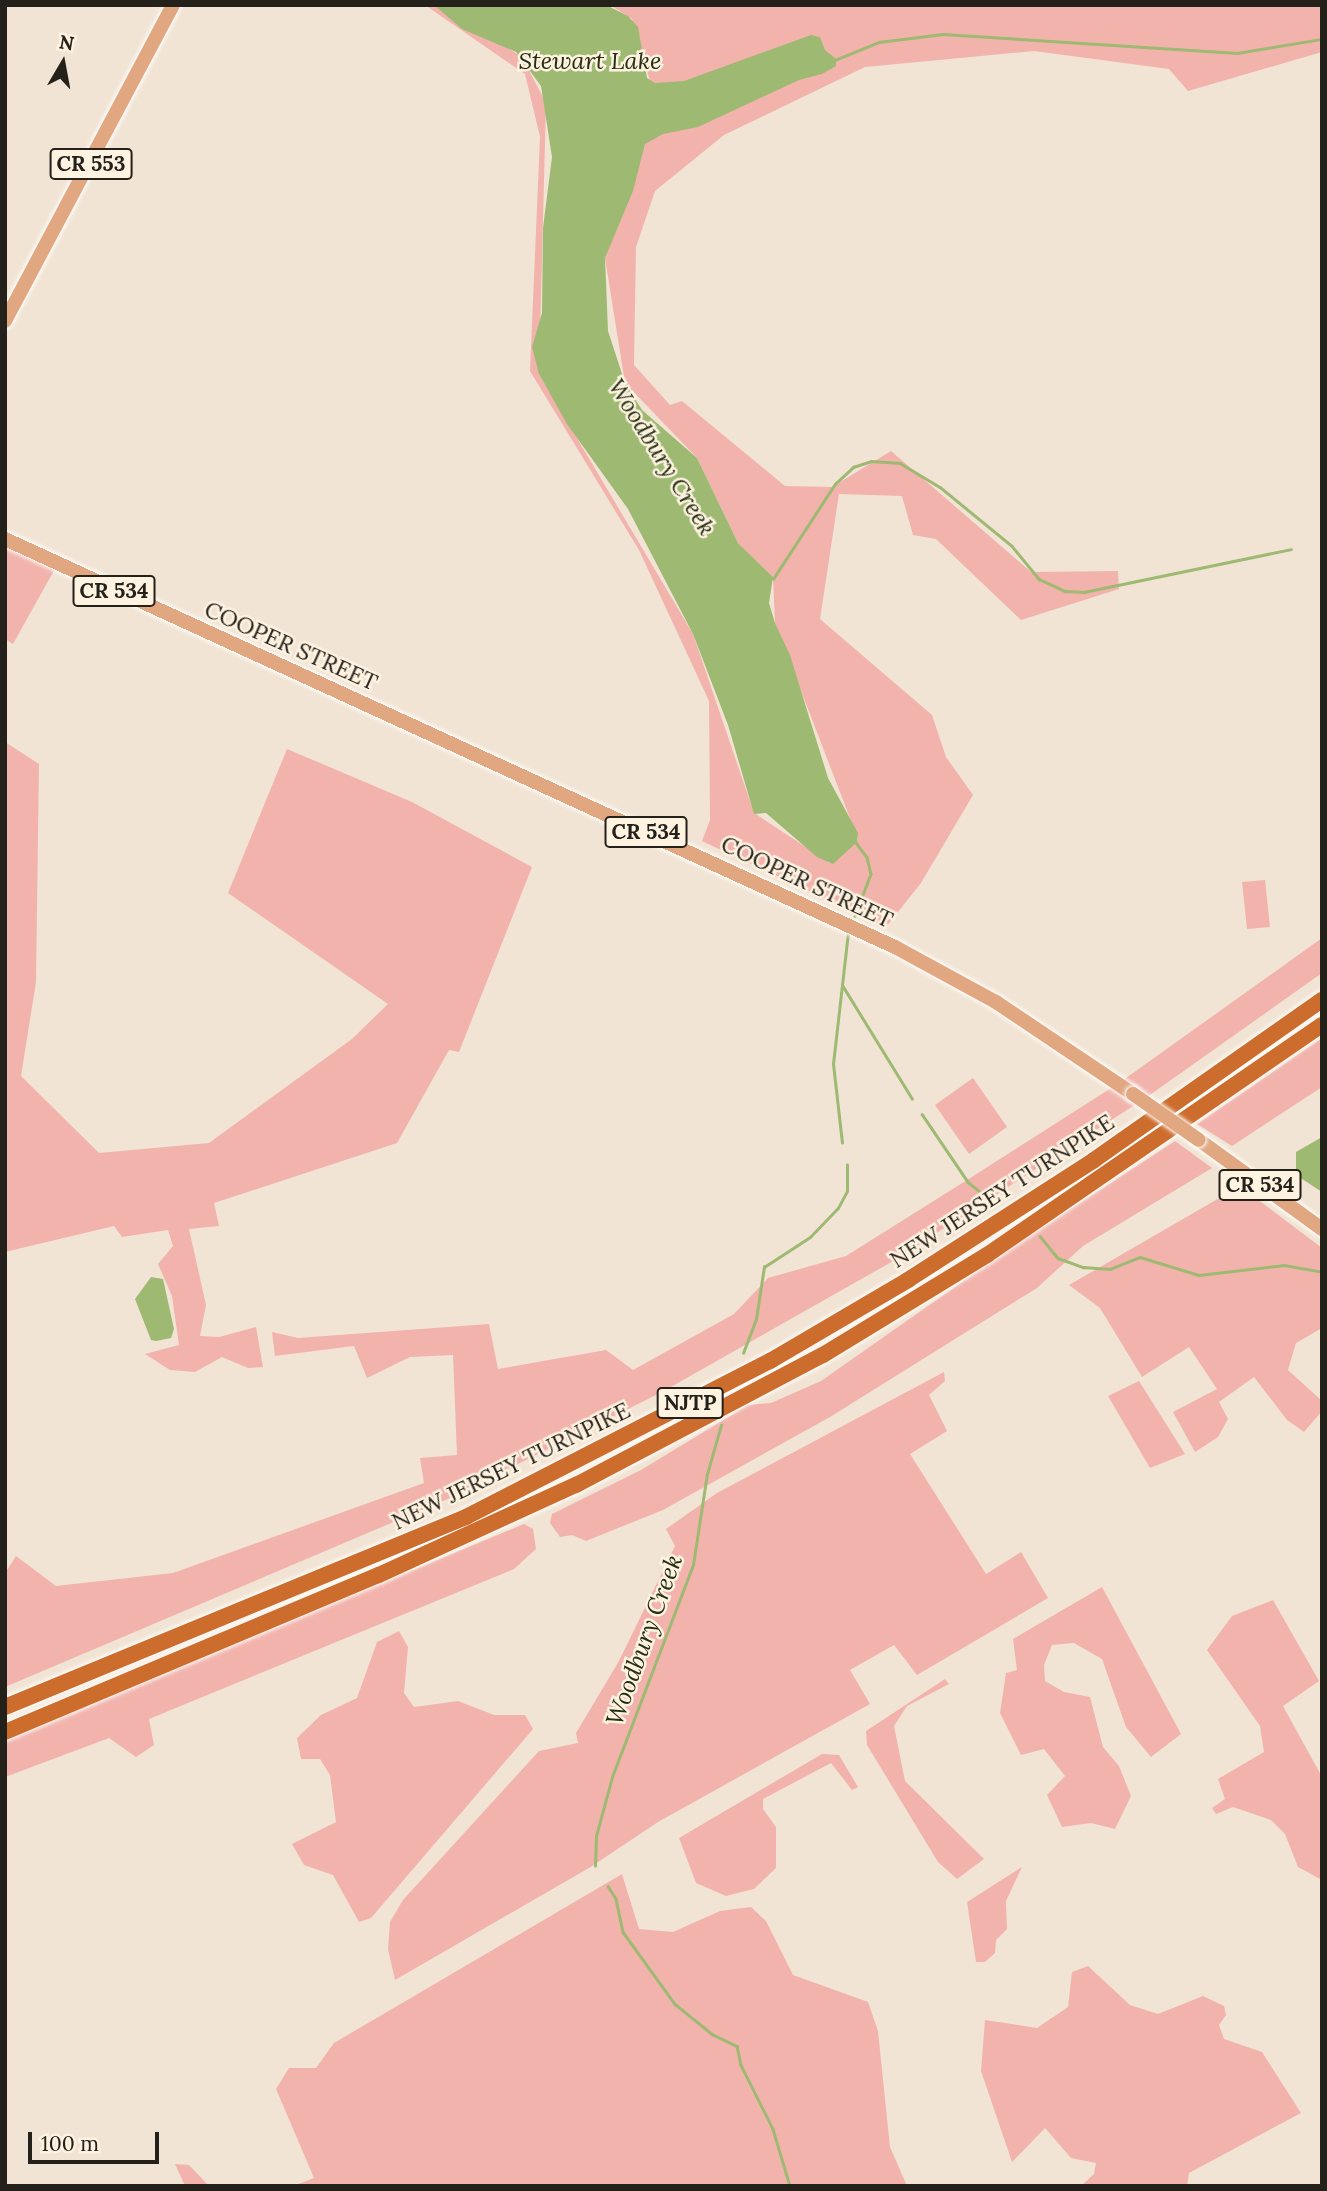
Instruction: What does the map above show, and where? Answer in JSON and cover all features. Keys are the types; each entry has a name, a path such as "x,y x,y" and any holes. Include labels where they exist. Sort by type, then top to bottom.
{"highway":[{"name":"NEW JERSEY TURNPIKE","path":"5,1707 466,1517 770,1361 908,1280 1094,1160 1322,1000"},
{"name":"NEW JERSEY TURNPIKE","path":"5,1732 391,1570 576,1485 823,1355 987,1255 1322,1025"}],"main road":[{"name":"CR 553","path":"5,321 173,5"},
{"name":"COOPER STREET","path":"5,539 858,930 996,1002 1133,1094 1322,1229"}],"shaded area":[{"path":"425,5 438,5 522,57 546,103 539,374 693,634 754,813 830,863 858,839 775,623 773,577 738,543 697,458 625,383 605,258 645,144 650,81 632,19 610,5 1322,5 1322,52 1188,91 1169,69 1034,51 865,67 724,135 655,191 636,247 634,365 670,405 682,401 785,486 832,487 891,451 1031,572 1118,571 1119,589 1021,620 936,539 913,535 902,496 839,494 820,619 932,715 946,757 973,795 921,883 886,927 702,841 710,820 709,701 639,550 530,371 540,137 525,74"},
{"path":"5,544 56,567 13,644 5,639"},
{"path":"5,742 39,764 36,982 21,1076 99,1153 209,1143 352,1039 388,1004 228,893 287,749 412,802 532,867 459,1052 449,1050 397,1143 214,1203 219,1226 189,1229 206,1305 200,1336 219,1337 256,1327 263,1367 248,1368 222,1357 195,1372 170,1370 145,1354 179,1345 172,1296 158,1264 173,1246 168,1230 122,1237 114,1226 5,1252"},
{"path":"1265,880 1270,927 1247,929 1242,882"},
{"path":"1322,938 1322,973 1147,1097 895,1260 662,1392 450,1498 5,1687 5,1573 16,1556 56,1586 173,1573 424,1483 420,1458 457,1455 453,1355 410,1357 367,1378 354,1346 275,1356 272,1332 298,1338 489,1324 498,1369 606,1350 633,1370 734,1314 768,1278 846,1256 1119,1083"},
{"path":"1322,1038 1322,1087 1232,1146 1197,1124"},
{"path":"973,1078 1007,1127 969,1154 935,1105"},
{"path":"1175,1141 1212,1168 1083,1246 1037,1288 830,1417 663,1510 586,1541 572,1535 560,1537 550,1523 552,1514 641,1470 748,1405 771,1403 821,1381 1015,1245"},
{"path":"1240,1186 1322,1248 1322,1328 1296,1343 1288,1370 1322,1401 1322,1411 1304,1432 1287,1420 1254,1377 1219,1402 1228,1419 1218,1437 1195,1452 1173,1412 1217,1389 1189,1347 1142,1377 1100,1308 1069,1285"},
{"path":"944,1372 945,1381 929,1395 947,1431 910,1454 986,1574 1021,1552 1048,1598 917,1675 894,1645 850,1670 870,1704 658,1822 589,1868 395,1980 388,1949 390,1922 403,1900 539,1751 578,1743 576,1733 619,1661 675,1546 666,1529 717,1493"},
{"path":"1139,1381 1185,1454 1150,1468 1108,1396"},
{"path":"524,1524 533,1529 536,1549 514,1569 149,1719 154,1745 136,1757 109,1738 5,1777 5,1739"},
{"path":"1102,1587 1181,1734 1151,1757 1126,1727 1102,1659 1074,1643 1052,1645 1044,1665 1045,1681 1064,1692 1090,1697 1103,1747 1119,1766 1131,1796 1115,1829 1091,1823 1062,1827 1047,1795 1065,1776 1044,1749 1021,1755 1000,1713 1006,1673 1017,1670 1013,1639"},
{"path":"1273,1600 1319,1681 1283,1706 1322,1777 1322,1880 1298,1867 1285,1834 1271,1820 1233,1807 1216,1814 1212,1808 1225,1799 1218,1779 1264,1752 1260,1726 1207,1650 1232,1616"},
{"path":"399,1631 408,1647 404,1693 414,1707 458,1701 494,1715 525,1715 533,1729 371,1918 359,1922 333,1875 304,1865 292,1844 336,1822 330,1775 320,1759 301,1759 297,1738 321,1715 357,1698 377,1642"},
{"path":"945,1679 949,1684 907,1706 894,1726 905,1781 984,1859 957,1879 938,1862 867,1745 866,1731"},
{"path":"822,1754 839,1755 858,1787 852,1790 831,1763 763,1799 763,1809 776,1827 776,1868 754,1889 726,1896 696,1883 679,1838"},
{"path":"1022,1867 1006,1901 1007,1929 996,1940 995,1953 985,1962 976,1962 967,1902"},
{"path":"622,1874 639,1929 673,1932 720,1911 751,1907 766,1921 793,1975 868,2002 878,2031 890,2147 907,2186 293,2186 314,2178 276,2089 289,2068 316,2068 334,2043"},
{"path":"1088,1966 1130,2005 1158,2014 1203,1996 1224,2006 1226,2015 1219,2025 1224,2039 1262,2052 1301,2113 1189,2173 1187,2186 1081,2186 1094,2174 1096,2163 1071,2158 1045,2128 1012,2162 981,2071 985,2020 1037,2028 1068,2007 1072,1972"},
{"path":"175,2164 189,2165 209,2186 185,2186"}],"water":[{"name":"Stewart Lake","path":"434,5 606,5 628,16 638,27 647,78 655,83 684,81 811,35 820,37 825,50 836,59 836,66 822,74 799,80 698,127 663,134 645,144 633,191 605,258 608,331 625,383 642,410 697,458 738,543 773,577 769,603 775,623 790,655 828,778 858,833 857,842 833,864 817,857 766,813 754,814 728,725 693,634 628,509 567,424 539,374 532,347 542,313 543,228 552,157 541,86 516,52 462,29"},
{"path":"1322,1137 1322,1192 1296,1175 1296,1152"},
{"path":"151,1277 163,1279 174,1329 171,1338 156,1341 151,1340 135,1299"}],"waterway":[{"path":"835,60 879,42 943,34 1237,53 1322,39"},
{"path":"773,579 835,484 853,467 871,461 900,463 940,487 1012,546 1039,579 1065,591 1084,592 1291,549"},
{"name":"Woodbury Creek","path":"854,840 867,857 871,874 855,916"},
{"name":"Woodbury Creek","path":"842,1143 833,1064 848,932"},
{"path":"843,986 912,1098"},
{"path":"922,1114 968,1182 990,1200"},
{"name":"Woodbury Creek","path":"743,1353 756,1319 764,1267 810,1237 838,1208 847,1191 847,1165"},
{"path":"1040,1236 1058,1258 1083,1267 1110,1269 1140,1257 1199,1275 1284,1265 1322,1272"},
{"name":"Woodbury Creek","path":"595,1866 596,1836 612,1777 693,1565 707,1474 721,1425"},
{"name":"Woodbury Creek","path":"608,1886 616,1899 623,1932 675,2004 712,2034 737,2046 741,2065 773,2129 790,2186"}]}
